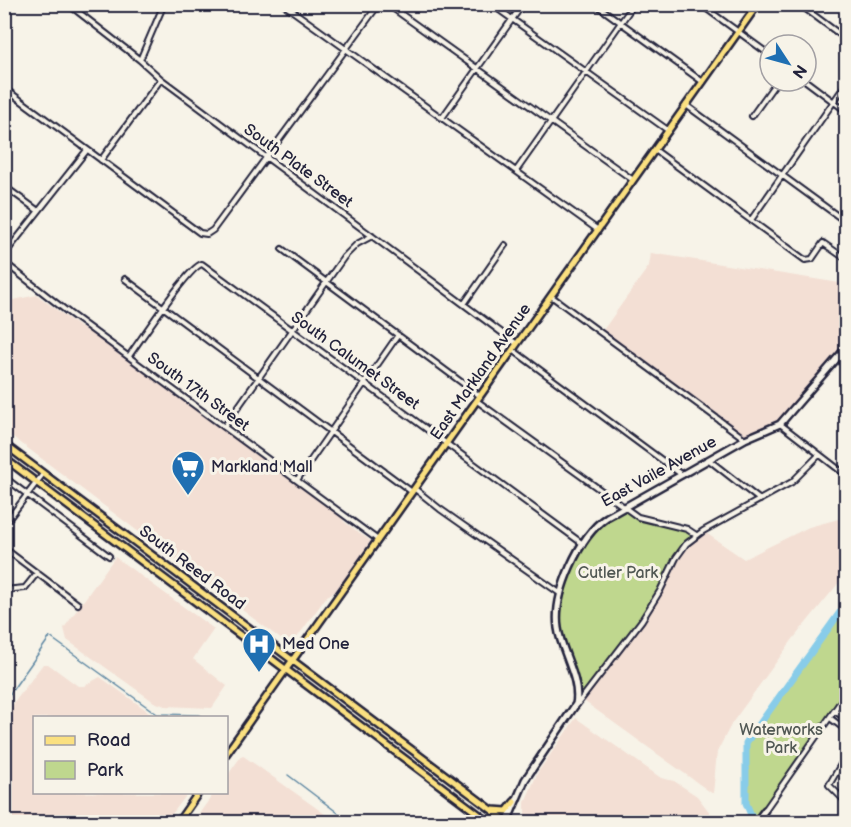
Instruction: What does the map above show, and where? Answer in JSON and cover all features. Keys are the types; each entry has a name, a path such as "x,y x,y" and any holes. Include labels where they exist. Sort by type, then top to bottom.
{"main road":[{"name":"East Markland Avenue","path":"228,751 758,4"},
{"name":"South Reed Road","path":"4,444 507,822"},
{"name":"South Reed Road","path":"4,458 489,822"},
{"path":"178,822 198,794"},
{"path":"488,808 507,811 514,802"}],"street":[{"path":"140,60 164,4"},
{"path":"283,4 598,230"},
{"path":"4,88 200,232 207,234 213,230 267,158 379,4"},
{"path":"387,4 633,180"},
{"path":"491,4 669,130"},
{"path":"442,118 523,4"},
{"path":"595,4 703,82"},
{"path":"516,171 634,4"},
{"path":"699,4 758,46"},
{"path":"799,4 846,39"},
{"name":"South Plate Street","path":"72,6 161,79 517,344"},
{"path":"101,160 161,79"},
{"path":"751,220 846,84"},
{"path":"818,90 846,111"},
{"path":"752,116 768,93"},
{"path":"686,105 846,222"},
{"path":"4,255 37,210 87,150"},
{"path":"655,150 808,261 823,243 846,260"},
{"path":"4,186 37,210"},
{"path":"224,426 351,249 372,236"},
{"path":"464,304 505,245"},
{"path":"282,249 638,517 687,529 696,535"},
{"name":"South 17th Street","path":"4,262 379,541"},
{"name":"South Calumet Street","path":"164,308 199,264 205,266 583,544"},
{"path":"125,279 331,431 562,594"},
{"path":"551,296 745,439"},
{"path":"129,356 164,308"},
{"path":"297,480 398,335"},
{"name":"East Vaile Avenue","path":"574,709 576,693 558,627 562,594 570,569 583,544 599,523 624,507 745,439 780,424 846,348"},
{"path":"513,350 681,475"},
{"path":"780,424 846,475"},
{"path":"507,822 514,802 538,760 642,620 680,552 696,535 797,478 819,455"},
{"path":"709,460 760,500"},
{"path":"4,525 44,473"},
{"path":"4,477 109,556"},
{"path":"4,548 78,604"},
{"path":"4,590 25,588 37,573"},
{"path":"756,822 846,694"},
{"path":"835,711 846,719"},
{"path":"830,718 846,730"},
{"path":"846,756 829,785 846,802"}],"shaded area":[{"path":"651,253 846,284 846,348 784,421 745,439 601,333 649,266"},
{"path":"37,295 78,326 106,342 345,519 343,521 372,542 336,591 327,596 296,639 286,643 5,431 4,302"},
{"path":"846,517 846,574 793,639 732,723 717,752 713,794 581,699 680,552 703,531 744,559 809,527"},
{"path":"115,557 214,629 193,659 227,686 212,708 165,706 154,702 67,640 64,628"},
{"path":"43,664 48,664 78,686 84,686 100,677 155,716 33,716 33,794 187,794 166,822 5,822 5,715"},
{"path":"576,718 661,778 674,781 697,796 717,822 530,822 525,818 525,802 538,772"},
{"path":"242,755 336,822 193,822 213,794 228,794 228,775"}],"green space":[{"name":"Cutler Park","path":"624,507 641,516 696,535 680,552 651,607 581,699 577,699 560,637 558,617 570,569 596,525"},
{"name":"Waterworks Park","path":"846,604 846,694 754,822 746,803 746,743"}],"waterway":[{"path":"754,822 746,803 746,743 846,604"},
{"path":"4,702 50,637 157,714 201,716"},
{"path":"288,775 350,822"}],"place":[{"name":"Markland Mall","path":"188,496"},
{"name":"Med One","path":"259,673"}]}
